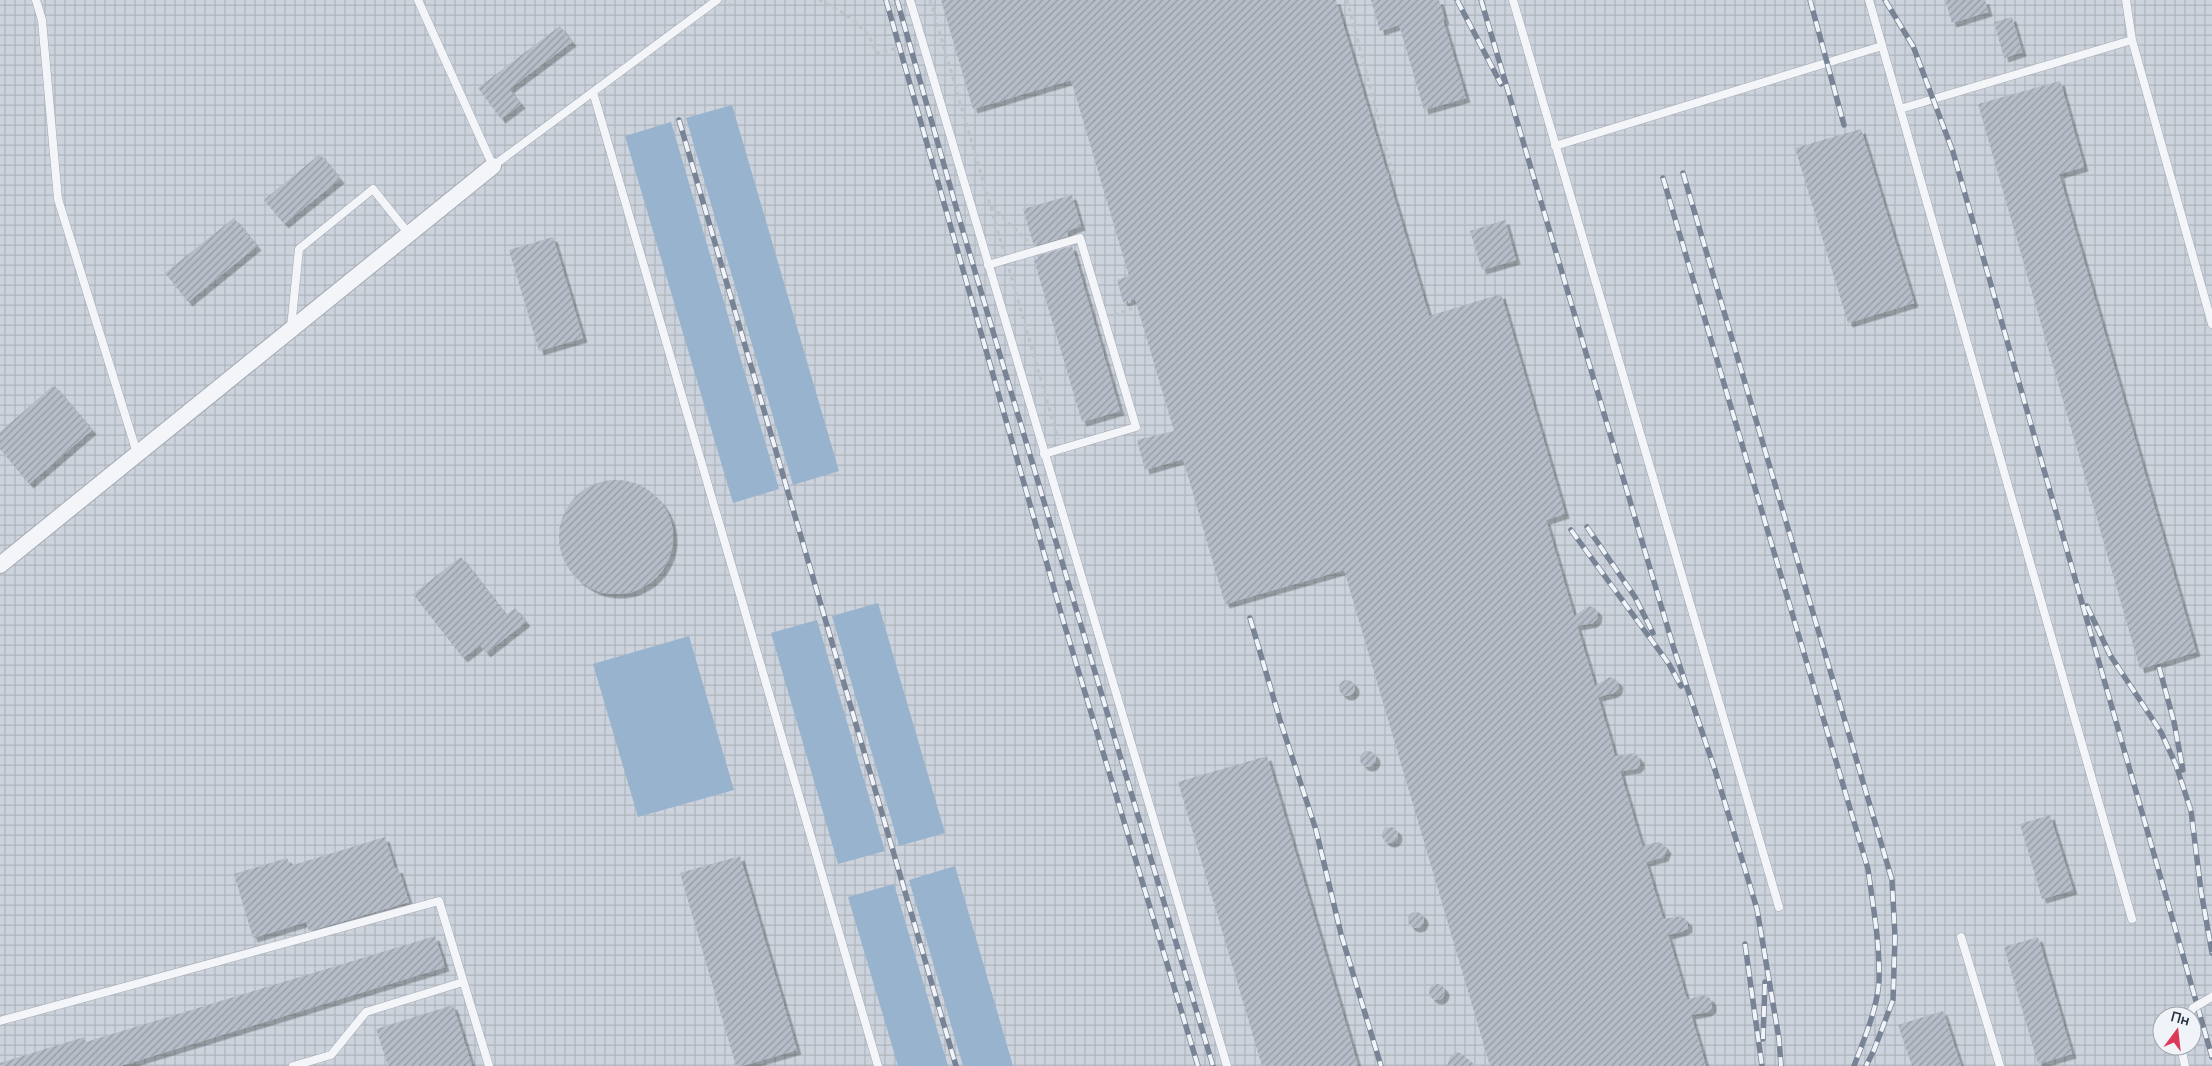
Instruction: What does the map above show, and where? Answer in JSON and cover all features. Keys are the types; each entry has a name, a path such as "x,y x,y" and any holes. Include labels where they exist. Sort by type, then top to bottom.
{"street":[{"path":"0,565 493,166"}],"lane":[{"path":"36,0 42,20 58,199 137,453"},
{"path":"418,0 493,166 717,0"},
{"path":"910,0 1227,1066"},
{"path":"1513,0 1779,906"},
{"path":"1869,0 2132,919"},
{"path":"2126,0 2132,40 2212,324"},
{"path":"1900,109 2132,40"},
{"path":"1556,146 1882,46"},
{"path":"593,92 878,1066"},
{"path":"291,330 299,248 372,190 409,234"},
{"path":"988,265 1080,238 1136,427 1044,454"},
{"path":"0,1021 439,901 489,1066"},
{"path":"1961,937 2000,1066"},
{"path":"293,1066 330,1055 366,1012 463,982"},
{"path":"2196,1006 2212,997"}],"path":[{"path":"819,0 843,12 873,42 876,53 923,43"},
{"path":"930,0 1062,449"},
{"path":"1347,0 1393,174 1388,175"},
{"path":"990,206 1038,250"},
{"path":"1103,318 1131,309 1129,300"}],"shaded area":[{"path":"0,0 2212,0 2212,1066 0,1066"}],"water":[{"path":"732,105 839,471 793,485 686,118"},
{"path":"671,122 779,489 733,503 625,136"},
{"path":"878,603 945,833 899,846 832,616"},
{"path":"817,620 885,851 838,864 771,633"},
{"path":"689,636 734,790 638,817 593,664"},
{"path":"955,866 1013,1066 963,1066 909,880"},
{"path":"894,884 948,1066 898,1066 848,897"}],"building":[{"path":"941,0 1336,0 1429,316 1501,294 1565,514 1546,520 1574,616 1589,606 1595,608 1598,613 1597,619 1593,623 1577,626 1595,686 1610,677 1619,683 1618,689 1614,693 1598,697 1615,756 1635,753 1640,759 1640,765 1636,769 1620,771 1642,846 1658,842 1667,849 1664,857 1646,862 1663,919 1682,916 1688,922 1688,928 1668,935 1687,1000 1703,995 1709,997 1712,1002 1712,1008 1707,1012 1691,1015 1706,1066 1490,1066 1344,570 1225,604 1183,459 1145,470 1137,440 1174,431 1135,299 1123,302 1117,280 1129,276 1071,80 973,109"},
{"path":"1371,0 1439,0 1466,98 1424,110 1399,25 1380,31"},
{"path":"1945,0 1985,0 1988,12 1952,23"},
{"path":"2012,17 2022,52 2004,58 1994,22"},
{"path":"560,26 572,42 509,89 521,104 501,119 478,88"},
{"path":"2060,81 2084,167 2059,174 2196,652 2140,669 1978,104"},
{"path":"1861,129 1914,303 1848,323 1795,148"},
{"path":"320,154 340,179 284,224 264,200"},
{"path":"1072,195 1081,226 1067,231 1068,236 1034,246 1023,209"},
{"path":"234,218 257,246 188,302 165,273"},
{"path":"1505,220 1516,260 1482,270 1470,231"},
{"path":"553,237 583,338 539,351 509,250"},
{"path":"1072,246 1120,411 1082,422 1034,260 1038,259 1037,256"},
{"path":"54,385 92,430 29,484 0,449 0,432"},
{"path":"616,480 638,484 656,497 669,515 673,537 669,559 656,577 638,590 616,594 594,590 576,577 563,559 559,537 563,515 576,497 594,484"},
{"path":"461,557 506,615 515,608 526,622 486,653 480,645 463,658 413,594"},
{"path":"1344,680 1350,680 1355,685 1353,694 1344,696 1339,691 1339,685"},
{"path":"1365,751 1371,751 1376,756 1374,765 1365,767 1360,762 1360,756"},
{"path":"1267,756 1358,1066 1262,1066 1178,782"},
{"path":"2050,815 2073,890 2042,899 2020,824"},
{"path":"1387,827 1393,827 1398,832 1396,841 1387,843 1382,838 1382,832"},
{"path":"385,837 395,869 398,868 409,902 309,931 306,922 253,938 234,874 287,858 290,866"},
{"path":"740,856 797,1050 742,1066 736,1066 680,873"},
{"path":"1413,912 1419,912 1424,917 1422,926 1413,928 1408,923 1408,917"},
{"path":"435,936 445,967 120,1066 1,1066 0,1063 84,1037 86,1042"},
{"path":"2038,937 2072,1054 2038,1064 2004,947"},
{"path":"1434,984 1440,984 1445,989 1443,998 1434,1000 1429,995 1429,989"},
{"path":"453,1005 472,1066 388,1066 376,1029"},
{"path":"1943,1011 1961,1066 1912,1066 1898,1025"},
{"path":"1457,1052 1476,1066 1447,1066 1450,1057"}],"railway":[{"path":"886,0 1063,620 1198,1066"},
{"path":"897,0 962,228 1213,1066"},
{"path":"1457,0 1501,84"},
{"path":"1481,0 1674,649 1715,770 1757,909 1779,1039 1781,1066"},
{"path":"1810,0 1844,125"},
{"path":"1885,0 1913,46 1953,152 2212,1057"},
{"path":"679,120 956,1066"},
{"path":"1683,173 1892,880 1895,937 1893,1000 1866,1066"},
{"path":"1663,178 1868,869 1877,939 1879,981 1873,1014 1854,1066"},
{"path":"1587,527 1635,597 1653,633"},
{"path":"1571,530 1669,664 1681,686"},
{"path":"2087,606 2110,655 2161,732 2176,765 2191,811 2201,891 2212,953"},
{"path":"1250,618 1280,720 1316,830 1341,934 1381,1066"},
{"path":"2159,667 2174,722 2183,770"},
{"path":"1745,944 1762,1066"},
{"path":"1763,1039 1765,982"}]}
